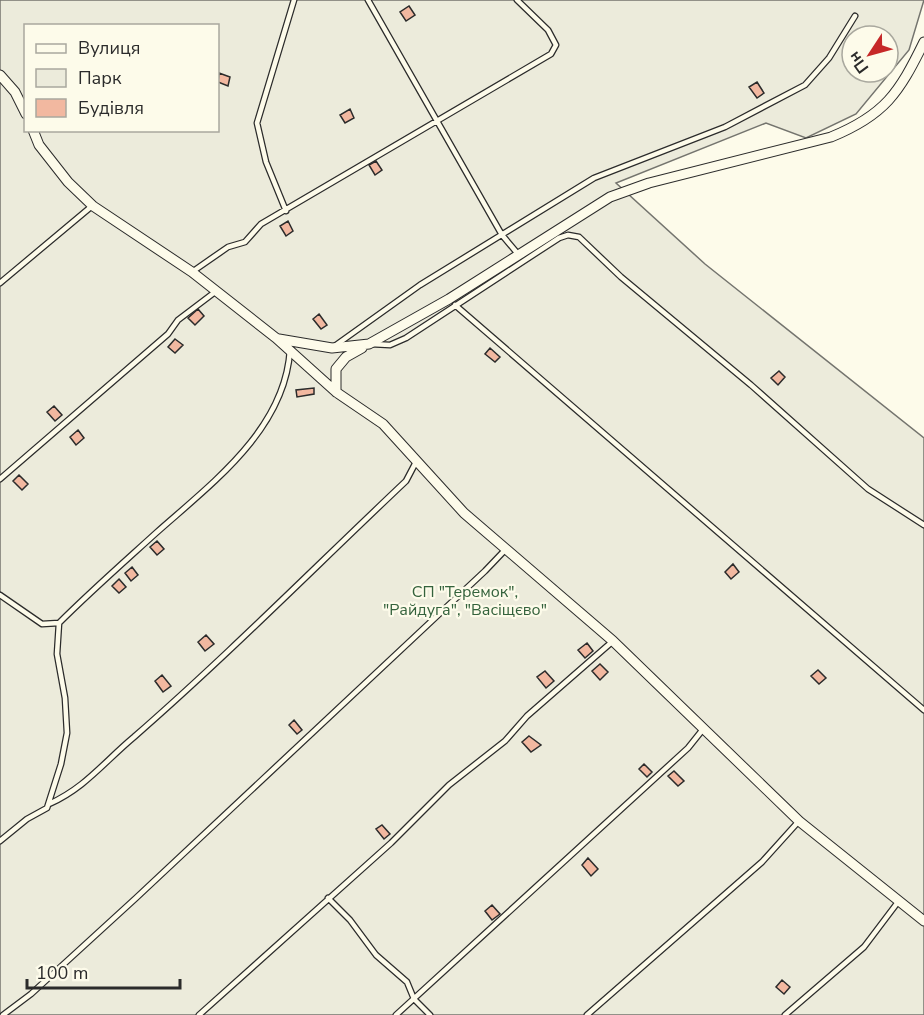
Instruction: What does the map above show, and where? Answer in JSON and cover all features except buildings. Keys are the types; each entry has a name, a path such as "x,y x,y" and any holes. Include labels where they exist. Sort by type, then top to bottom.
{"street":[{"path":"336,392 336,369 346,357 449,299 610,197 649,183 831,137 855,127 878,112 900,88 924,42"},
{"path":"0,75 15,92 24,110"},
{"path":"34,132 39,145 68,182 93,206 192,272 276,338 336,392 383,424 465,513 613,641 799,821 924,921"},
{"path":"276,338 332,348 369,344"}],"lane":[{"path":"286,211 266,162 257,123 294,0"},
{"path":"368,0 502,235 518,254"},
{"path":"192,272 228,247 245,242 261,224 550,54 556,45 548,30 517,0"},
{"path":"332,348 420,285 594,178 725,127 805,85 829,58 855,16"},
{"path":"0,284 93,206"},
{"path":"369,344 390,345 559,238 568,235 579,237 621,277 752,384 868,489 924,525"},
{"path":"0,478 168,334 178,320 215,292"},
{"path":"455,305 924,710"},
{"path":"0,595 42,624 58,623 229,467 255,438 279,397 289,374 290,350"},
{"path":"0,841 49,804 71,794 88,782 103,763 181,696 406,481 417,461"},
{"path":"3,1015 31,994 136,898 477,579 506,549"},
{"path":"49,804 67,733 65,698 57,654 58,623"},
{"path":"199,1015 391,843 449,785 504,741 527,716 613,641"},
{"path":"396,1015 688,748 704,728"},
{"path":"587,1015 762,862 799,821"},
{"path":"328,898 350,920 376,955 407,982 414,999 430,1015"},
{"path":"785,1015 864,947 900,900"}],"green space":[{"name":"СП \"Теремок\", \"Райдуга\", \"Васіщєво\"","path":"0,0 924,0 909,50 900,61 900,24 840,24 840,84 881,84 856,114 806,138 766,123 616,183 705,264 924,438 924,1015 0,1015"}]}
